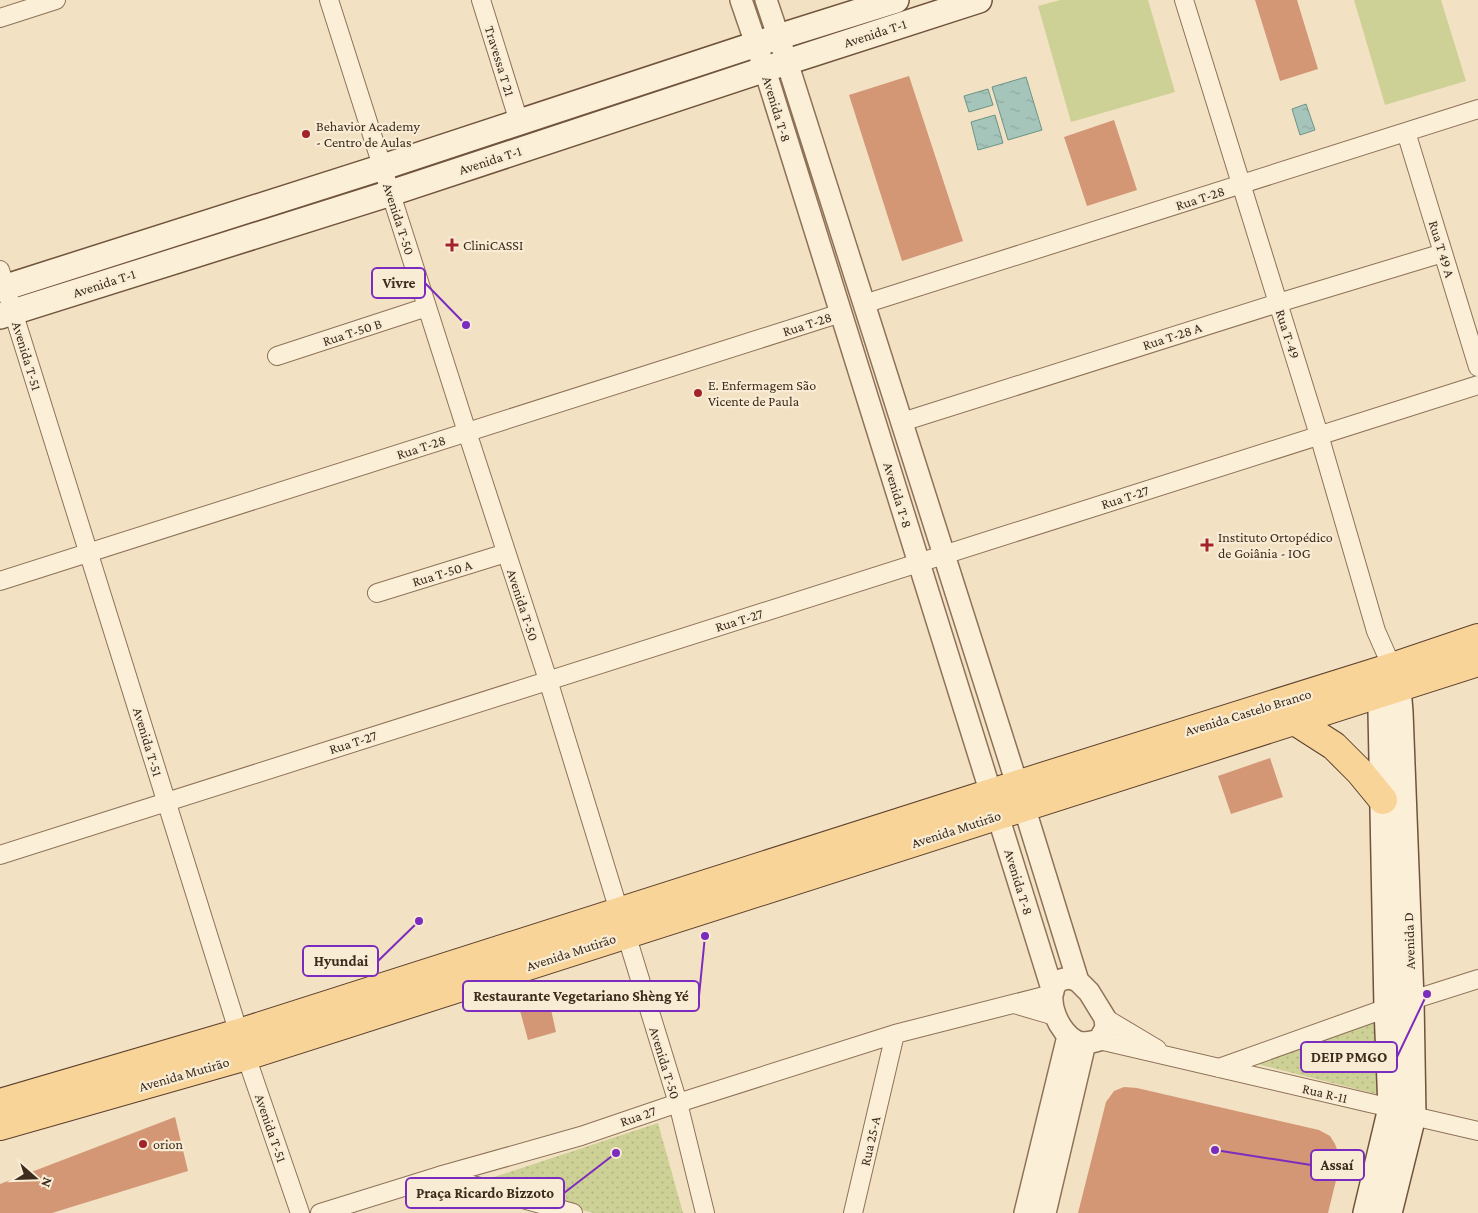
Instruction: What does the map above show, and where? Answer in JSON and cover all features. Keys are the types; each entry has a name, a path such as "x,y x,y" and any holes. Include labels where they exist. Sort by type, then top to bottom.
{"main road":[{"name":"Avenida T-1","path":"2,282 383,167 896,0"},
{"name":"Avenida T-1","path":"6,314 391,193 978,0"},
{"name":"Avenida Castelo Branco","path":"1021,796 1294,721 1478,638"},
{"name":"Avenida Castelo Branco","path":"1021,796 1386,680 1478,662"},
{"name":"Avenida D","path":"1366,1213 1402,1112 1387,1008 1383,800 1386,680"},
{"name":"Avenida D","path":"1386,680 1400,722 1411,1000 1402,1112 1389,1213"},
{"path":"1294,721 1334,746 1360,772 1383,800"},
{"name":"Avenida Mutirão","path":"0,1126 242,1045 1021,796"},
{"name":"Avenida Mutirão","path":"0,1104 242,1045"}],"street":[{"path":"0,18 56,0"},
{"name":"Avenida T-50","path":"329,0 548,680 678,1103 705,1213"},
{"name":"Travessa T 21","path":"481,0 519,122"},
{"name":"Avenida T-8","path":"741,0 767,41 864,304 1078,981"},
{"name":"Avenida T-8","path":"766,0 767,41"},
{"name":"Rua T-49","path":"1184,0 1320,435 1376,631 1386,680"},
{"name":"Avenida T-8","path":"776,66 841,313 995,804 1052,993"},
{"name":"Rua T-28","path":"864,304 1478,109"},
{"name":"Rua T 49 A","path":"1406,132 1478,367"},
{"name":"Rua T-28 A","path":"902,422 1443,253"},
{"name":"Avenida T-51","path":"2,282 6,314 88,553 242,1045 300,1213"},
{"name":"Rua T-50 B","path":"276,356 427,308"},
{"name":"Rua T-28","path":"0,581 841,313"},
{"name":"Rua T-27","path":"0,854 1478,385"},
{"name":"Rua T-50 A","path":"377,594 506,553"},
{"path":"1025,1213 1084,1040 1106,1028 1105,1018 1090,992 1078,981 1070,978 1062,979 1056,984 1052,993 1055,1016"},
{"path":"1218,1068 1387,1008 1478,979"},
{"name":"Rua 27","path":"320,1213 439,1176 581,1136 894,1034 1052,993"},
{"path":"1014,1004 1055,1016 1084,1040"},
{"name":"Rua R-11","path":"1105,1018 1172,1058"},
{"name":"Rua 25-A","path":"853,1213 894,1034"},
{"path":"1045,1213 1084,1040"},
{"name":"Rua R-11","path":"1084,1040 1218,1068 1478,1131"},
{"path":"872,1042 886,1070"},
{"path":"439,1176 574,1213"}],"green space":[{"path":"1060,0 1148,0 1175,92 1071,122 1038,6"},
{"path":"1354,0 1441,0 1466,81 1385,105"},
{"path":"1381,1015 1380,1095 1253,1063"},
{"path":"658,1123 683,1213 594,1213 473,1184"}],"water":[{"path":"1026,77 1042,130 1008,140 992,87"},
{"path":"988,89 993,105 969,112 964,96"},
{"path":"1306,104 1315,130 1300,135 1292,109"},
{"path":"995,115 1003,143 978,150 971,122"}],"building":[{"path":"1255,0 1297,0 1318,69 1280,81"},
{"path":"909,76 963,241 902,261 849,95"},
{"path":"1114,120 1137,190 1087,206 1064,137"},
{"path":"1270,758 1283,797 1231,814 1218,776"},
{"path":"546,987 556,1032 528,1040 516,996"},
{"path":"1124,1087 1137,1088 1319,1130 1330,1136 1339,1155 1339,1168 1328,1213 1078,1213 1106,1102 1114,1091"},
{"name":"orion","path":"175,1117 188,1171 52,1213 0,1213 0,1184"}],"place":[{"name":"Behavior Academy - Centro de Aulas","path":"306,134"},
{"name":"CliniCASSI","path":"452,245"},
{"name":"Vivre","path":"466,325"},
{"name":"E. Enfermagem São Vicente de Paula","path":"698,393"},
{"name":"Instituto Ortopédico de Goiânia - IOG","path":"1207,545"},
{"name":"Hyundai","path":"419,921"},
{"name":"Restaurante Vegetariano Shèng Yé","path":"705,936"},
{"name":"DEIP PMGO","path":"1427,994"},
{"name":"orion","path":"143,1144"},
{"name":"Assaí","path":"1215,1150"},
{"name":"Praça Ricardo Bizzoto","path":"616,1153"}]}
